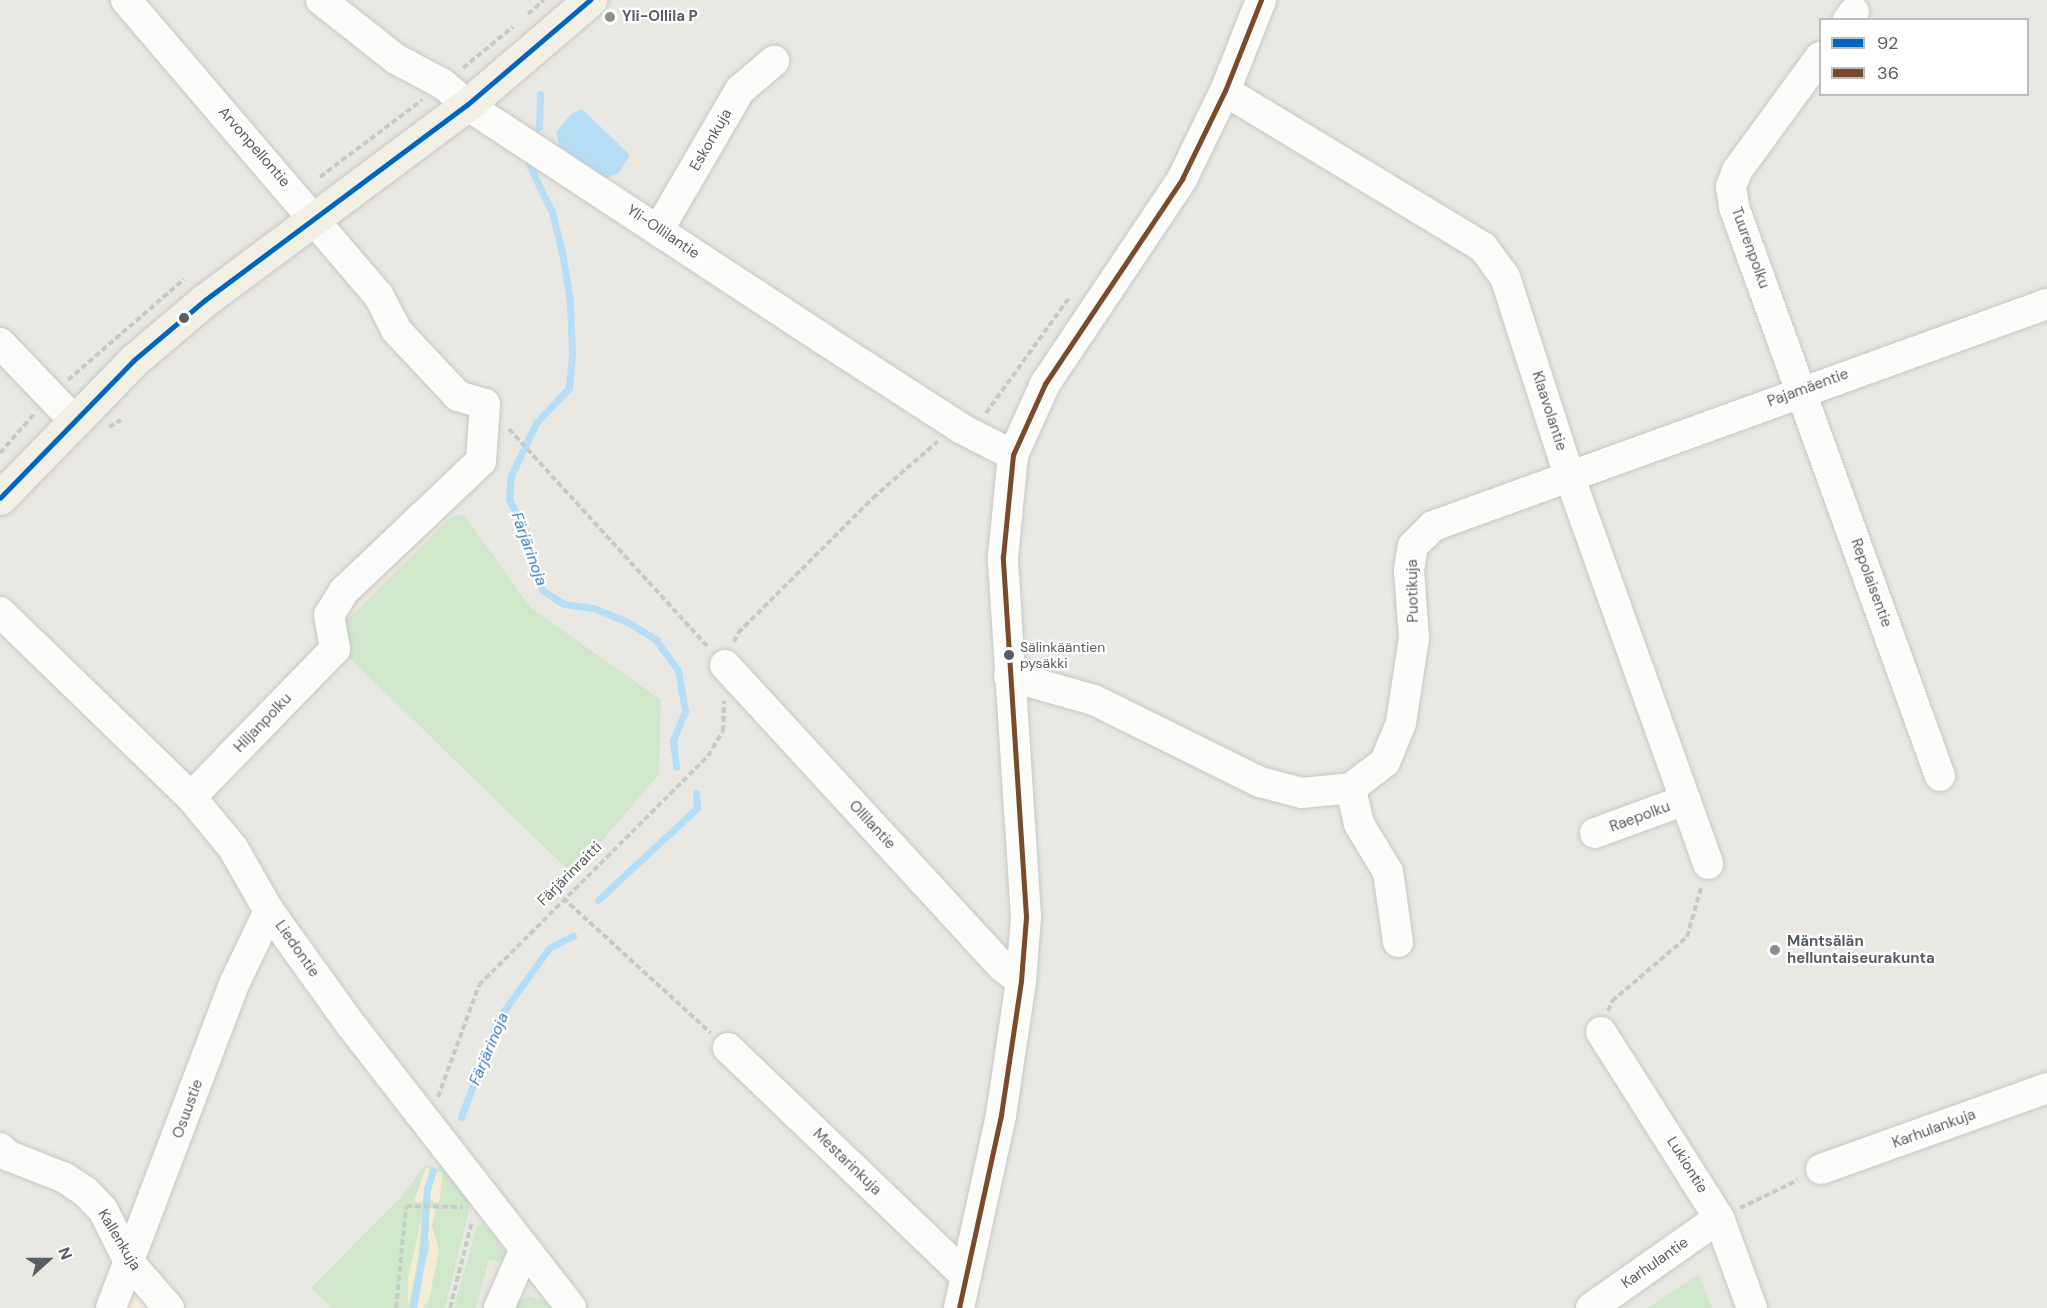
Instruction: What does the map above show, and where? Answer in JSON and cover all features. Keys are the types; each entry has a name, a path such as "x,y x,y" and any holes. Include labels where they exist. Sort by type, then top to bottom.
{"main road":[{"path":"0,498 73,418 205,300 467,105 590,0"}],"street":[{"name":"Arvonpellontie","path":"126,0 380,296 396,330 458,396 485,404 481,461 344,591 329,615 335,649"},
{"name":"Yli-Ollilantie","path":"321,0 396,59 443,84 467,105 962,429 1012,455"},
{"path":"959,1308 1001,1115 1021,981 1026,917 1003,557 1012,455 1045,384 1182,179 1225,91 1261,0"},
{"name":"Tuurenpolku","path":"1803,389 1734,207 1731,187 1737,171 1819,60"},
{"name":"Eskonkuja","path":"659,229 740,90 774,61"},
{"name":"Klaavolantie","path":"1225,91 1483,247 1505,277 1569,475 1708,864"},
{"name":"Pajamäentie","path":"1569,475 1803,389 2047,304"},
{"path":"0,343 73,418"},
{"name":"Repolaisentie","path":"1803,389 1940,776"},
{"name":"Puotikuja","path":"1351,788 1385,762 1401,723 1414,638 1409,570 1413,546 1433,526 1569,475"},
{"name":"Liedontie","path":"0,612 190,797 233,848 269,911 357,1034 524,1251 571,1308"},
{"name":"Hiljanpolku","path":"190,797 335,649"},
{"name":"Ollilantie","path":"724,665 1003,967 1021,981"},
{"path":"1009,676 1094,700 1260,782 1302,793 1351,788 1359,824 1388,872 1398,942"},
{"name":"Raepolku","path":"1595,833 1685,800"},
{"name":"Osuustie","path":"111,1308 235,982 269,911"},
{"name":"Lukiontie","path":"1601,1032 1719,1218 1752,1308"},
{"name":"Mestarinkuja","path":"728,1048 966,1276"},
{"name":"Karhulankuja","path":"1821,1169 2047,1088"},
{"name":"Kallenkuja","path":"0,1148 9,1156 65,1178 86,1192 103,1210 129,1262 169,1308"},
{"name":"Karhulantie","path":"1591,1308 1719,1218"},
{"path":"499,1308 524,1251"}],"path":[{"path":"515,436 724,665 738,633 873,498 938,441 962,429 990,410 1048,323 1076,290"},
{"name":"Färjärinraitti","path":"437,1099 479,986 563,898 708,756 723,731 724,665"},
{"path":"1601,1032 1612,1001 1687,937 1708,864"},
{"path":"563,898 728,1048"},
{"path":"1719,1218 1821,1169"},
{"path":"396,1308 403,1256 403,1211 406,1206 417,1204 435,1206"},
{"path":"450,1308 473,1217"}],"shaded area":[{"path":"134,1286 156,1308 123,1308"}],"green space":[{"path":"463,514 531,608 661,700 659,774 573,875 329,638 450,518"},
{"path":"425,1165 445,1169 468,1198 470,1207 445,1308 332,1308 311,1288 401,1197"},
{"path":"484,1224 507,1254 500,1262 489,1259 476,1308 454,1308 477,1226"},
{"path":"1699,1274 1712,1308 1647,1308"},
{"path":"530,1296 545,1301 553,1308 515,1308 519,1300"}],"sand":[{"path":"426,1167 431,1170 422,1203 414,1201"},
{"path":"435,1172 441,1172 442,1179 439,1203 429,1200"},
{"path":"429,1208 436,1209 432,1226 439,1250 429,1300 423,1308 415,1308 422,1268 430,1248 426,1225"},
{"path":"422,1217 418,1259 408,1308 408,1278"}],"water":[{"path":"582,109 630,155 618,174 605,178 560,147 556,132 571,114"}],"waterway":[{"name":"Färjärinoja","path":"539,127 540,94"},
{"name":"Färjärinoja","path":"529,165 552,212 562,252 570,301 572,354 569,388 536,423 511,476 509,499 525,531 530,562 543,591 564,604 593,608 626,621 656,640 678,670 685,711 673,741 676,767"},
{"name":"Färjärinoja","path":"598,900 697,808 696,793"},
{"name":"Färjärinoja","path":"461,1117 498,1019 549,948 573,936"},
{"name":"Färjärinoja","path":"413,1308 423,1252 427,1189 433,1171"}],"transit line":[{"name":"92","path":"0,498 133,361 205,300 467,105 590,0"},
{"name":"36","path":"959,1308 1001,1115 1021,981 1026,917 1003,557 1013,455 1045,384 1182,179 1225,91 1261,0"}],"place":[{"name":"Yli-Ollila P","path":"610,17"},
{"name":"Sälinkääntien pysäkki","path":"1009,655"},
{"name":"Mäntsälän helluntaiseurakunta","path":"1775,950"}]}
